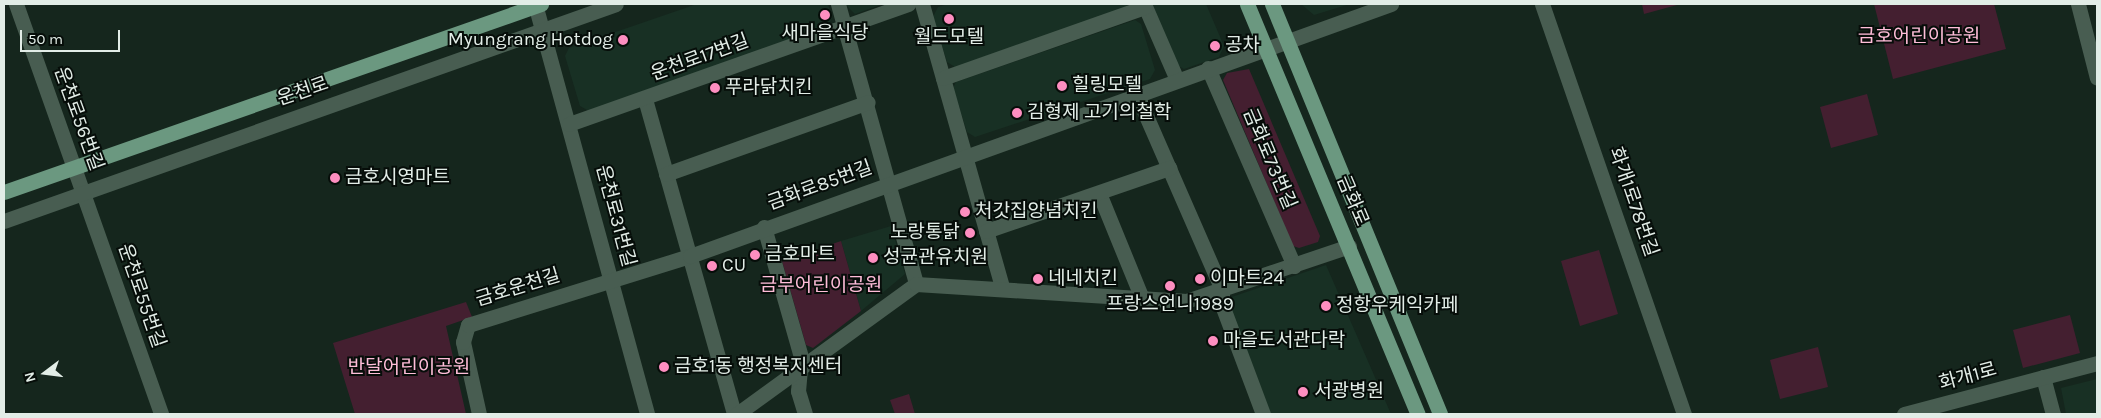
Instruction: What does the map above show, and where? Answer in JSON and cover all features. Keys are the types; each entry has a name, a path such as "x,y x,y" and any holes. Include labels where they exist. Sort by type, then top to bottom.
{"main road":[{"name":"운천로","path":"4,192 537,4"},
{"name":"금화로","path":"1247,4 1264,48 1350,246 1418,414"},
{"name":"금화로","path":"1272,4 1440,414"}],"street":[{"name":"운천로56번길","path":"16,4 83,191"},
{"name":"운천로31번길","path":"537,4 647,414"},
{"name":"운천로","path":"4,220 616,4"},
{"path":"838,4 868,102 916,284"},
{"path":"844,26 908,4"},
{"path":"922,4 1002,287"},
{"name":"금화로85번길","path":"612,280 690,256 965,154 1138,95 1287,39 1391,4"},
{"name":"화개1로78번길","path":"1542,4 1684,414"},
{"path":"2078,4 2097,78"},
{"path":"943,78 1144,5 1177,80"},
{"name":"운천로17번길","path":"569,124 645,99 844,26"},
{"name":"금화로73번길","path":"1208,68 1294,266"},
{"path":"1138,95 1222,290 1222,306 1263,414"},
{"path":"645,99 736,414 916,284 1002,287 1142,296 1186,301 1350,246"},
{"path":"666,174 868,102"},
{"path":"986,231 1169,168"},
{"name":"운천로55번길","path":"83,191 161,414"},
{"path":"1099,192 1142,296"},
{"path":"764,227 801,357 798,391 805,414"},
{"name":"금호운천길","path":"479,414 463,342 468,325 612,280"},
{"name":"화개1로","path":"1904,414 2097,363"},
{"path":"2043,377 2053,414"}],"shaded area":[{"path":"697,4 828,4 832,18 826,28 589,111 580,106 565,56 569,48"},
{"path":"845,4 883,4 855,14"},
{"path":"948,4 1128,4 1124,9 955,67 947,62 933,17 938,7"},
{"path":"1149,4 1206,4 1224,46 1219,57 1184,69 1175,64"},
{"path":"1301,4 1350,4 1314,15"},
{"path":"1135,20 1141,24 1155,70 1150,79 975,137 967,132 953,88 956,82"},
{"name":"성균관유치원","path":"891,226 905,274 861,311 841,241"},
{"path":"1326,265 1391,414 1270,414 1227,304 1229,298"},
{"path":"2097,379 2097,414 2066,414 2061,388"}],"green space":[{"path":"1642,4 1677,4 1677,5 1644,14"},
{"name":"금호어린이공원","path":"1874,4 1994,4 2006,49 1893,79"},
{"path":"1249,69 1320,236 1318,242 1299,248 1293,246 1223,80 1227,73"},
{"path":"1867,94 1878,135 1831,148 1820,107"},
{"name":"금부어린이공원","path":"841,241 861,311 813,348 806,345 782,261"},
{"path":"1599,250 1618,314 1580,326 1561,261"},
{"name":"반달어린이공원","path":"466,302 472,317 446,326 466,414 355,414 333,343"},
{"path":"2070,315 2080,353 2023,368 2013,330"},
{"path":"1818,347 1828,387 1780,399 1770,360"},
{"path":"909,394 915,414 895,414 890,400"}],"place":[{"name":"새마을식당","path":"825,15"},
{"name":"월드모텔","path":"949,19"},
{"name":"Myungrang Hotdog","path":"623,40"},
{"name":"공차","path":"1215,46"},
{"name":"힐링모텔","path":"1062,86"},
{"name":"푸라닭치킨","path":"715,88"},
{"name":"김형제 고기의철학","path":"1017,113"},
{"name":"금호시영마트","path":"335,178"},
{"name":"처갓집양념치킨","path":"965,212"},
{"name":"노랑통닭","path":"970,233"},
{"name":"금호마트","path":"755,255"},
{"name":"성균관유치원","path":"873,258"},
{"name":"CU","path":"712,266"},
{"name":"네네치킨","path":"1038,279"},
{"name":"이마트24","path":"1200,279"},
{"name":"프랑스언니1989","path":"1170,286"},
{"name":"정항우케익카페","path":"1326,306"},
{"name":"마을도서관다락","path":"1213,341"},
{"name":"금호1동 행정복지센터","path":"664,367"},
{"name":"서광병원","path":"1303,392"}]}
